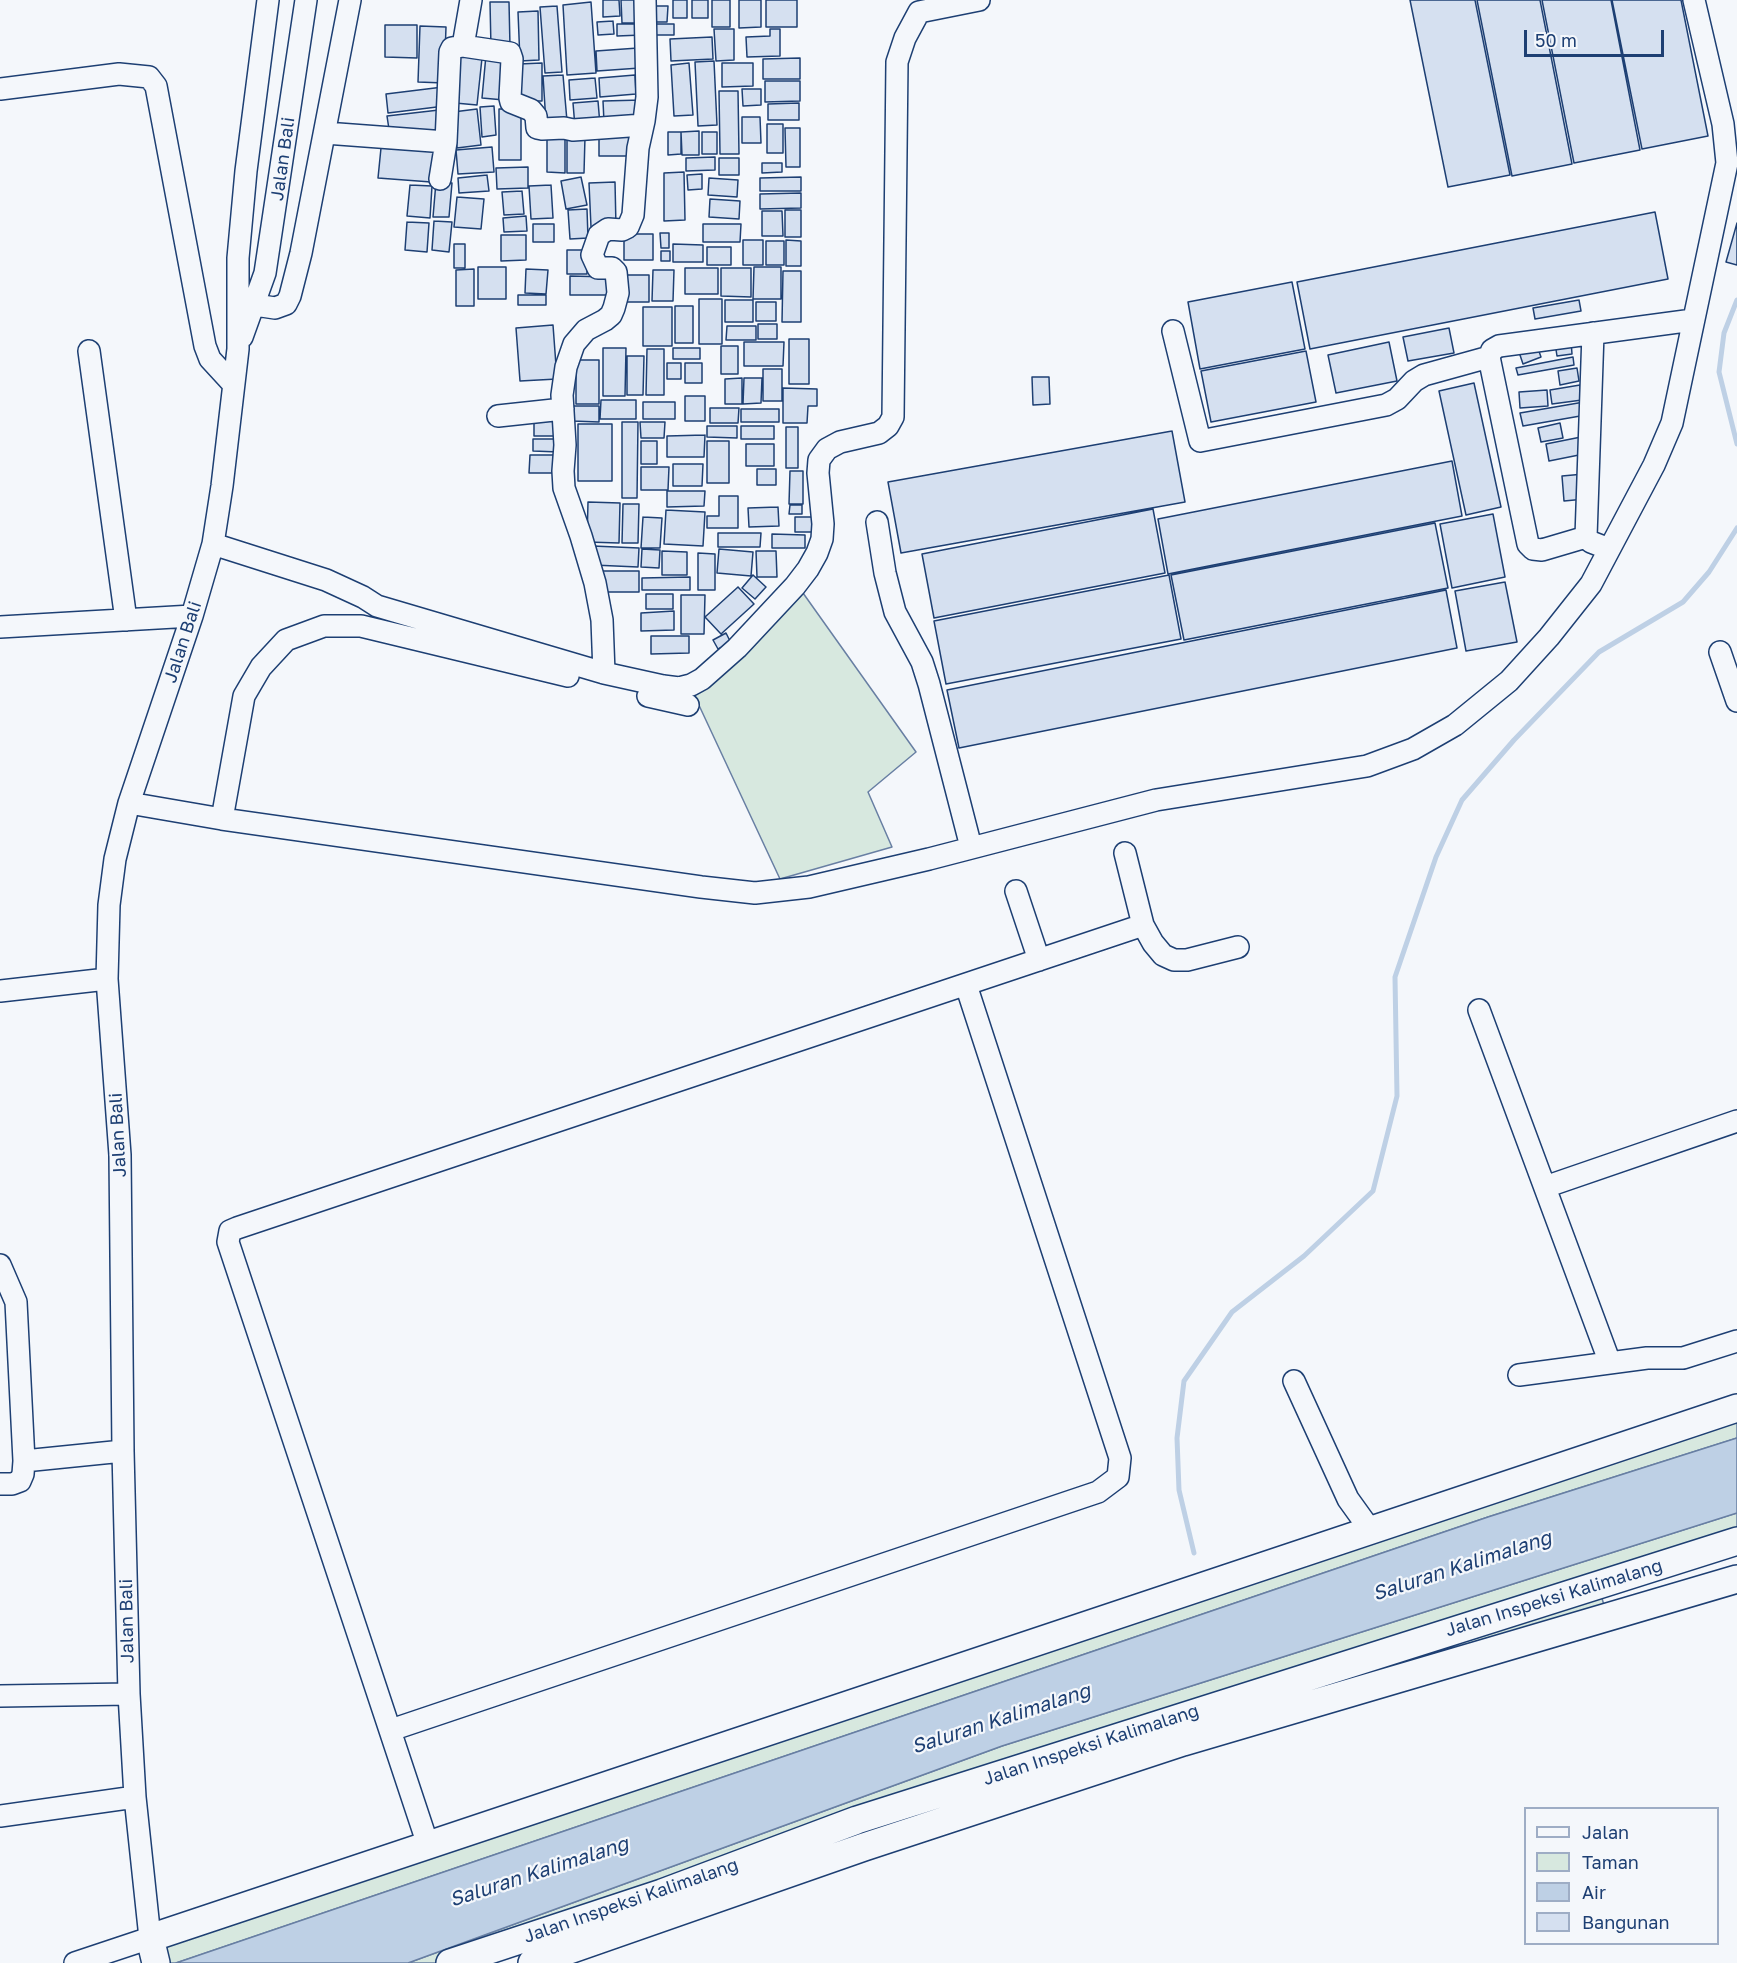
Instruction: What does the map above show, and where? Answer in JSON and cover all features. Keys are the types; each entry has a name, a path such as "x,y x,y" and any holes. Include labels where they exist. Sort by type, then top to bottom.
{"main road":[{"path":"153,1951 428,1845 1737,1408"},
{"name":"Jalan Inspeksi Kalimalang","path":"450,1963 481,1958 864,1847 1179,1730 1598,1584 1737,1541"},
{"name":"Jalan Inspeksi Kalimalang","path":"532,1963 857,1820 1737,1579"},
{"path":"1598,1584 1607,1616"},
{"path":"857,1820 864,1847"}],"street":[{"name":"Jalan Bali","path":"153,1951 135,1797 129,1694 123,1451 120,1155 107,979 109,905 115,859 129,803 192,616 213,544 238,349 240,236 268,0"},
{"name":"Jalan Bali","path":"238,349 265,273 306,0"},
{"path":"255,304 275,308 286,304 290,296 302,253 350,0"},
{"path":"463,46 471,0"},
{"path":"604,673 602,620 594,582 564,488 565,446 562,395 566,367 574,344 586,330 605,320 615,308 618,293 616,272 612,268 598,268 592,255 597,239 603,231 622,230 632,222 638,148 647,97 645,0"},
{"path":"213,544 326,580 377,606 604,673 679,688 697,682 720,664 795,586 817,553 822,538 823,524 818,473 819,460 827,449 840,442 879,433 888,426 892,417 897,62 905,38 921,6 979,0"},
{"path":"129,803 222,819 701,887 755,892 809,887 1156,800 1367,766 1413,749 1455,725 1509,681 1550,637 1591,584 1654,465 1672,423 1727,163 1722,124 1694,0"},
{"path":"440,179 446,142 452,48 463,46 510,53 512,59 511,102 531,110 536,116 537,128 573,130 643,125"},
{"path":"0,89 119,74 149,77 156,86 205,346 210,359 233,384"},
{"path":"325,134 446,142"},
{"path":"1586,537 1542,550 1533,549 1528,544 1489,357 1492,350 1499,345 1693,320"},
{"path":"1173,331 1200,441 1386,405 1424,375 1489,357"},
{"path":"1593,333 1586,537 1591,542 1610,549"},
{"path":"89,351 126,620"},
{"path":"498,416 563,409"},
{"path":"877,522 885,573 895,612 922,662 971,847"},
{"path":"0,627 192,616"},
{"path":"222,819 244,696 261,667 286,640 324,626 361,626 688,705"},
{"path":"1720,652 1737,701"},
{"path":"1125,853 1143,925 1163,955 1174,960 1187,960 1238,947"},
{"path":"1016,891 1039,960"},
{"path":"428,1845 228,1242 230,1231 1143,925"},
{"path":"0,991 107,979"},
{"path":"391,1730 1098,1492 1118,1477 1120,1458 966,985"},
{"path":"1479,1010 1610,1363"},
{"path":"1545,1187 1737,1121"},
{"path":"0,1265 16,1302 24,1461 20,1480 12,1484 0,1484"},
{"path":"1519,1376 1647,1358 1683,1358 1737,1341"},
{"path":"1294,1381 1348,1499 1371,1531"},
{"path":"24,1461 123,1451"},
{"path":"0,1696 129,1694"},
{"path":"0,1816 135,1797"},
{"path":"75,1963 153,1951"}],"green space":[{"path":"803,593 916,752 868,792 892,847 780,879 690,686"},
{"path":"1737,1408 1737,1438 1488,1517 176,1963 156,1963 150,1938"},
{"path":"1737,1513 1737,1541 1598,1584 1607,1616 864,1847 857,1820 450,1963 408,1963 1002,1746"}],"water":[{"name":"Saluran Kalimalang","path":"1737,1438 1737,1513 1002,1746 408,1963 176,1963 1488,1517"}],"building":[{"path":"603,0 619,0 620,16 603,17"},
{"path":"621,0 640,0 640,23 622,23"},
{"path":"673,0 687,0 687,18 673,18"},
{"path":"692,0 708,0 708,18 692,18"},
{"path":"712,0 730,0 730,27 712,27"},
{"path":"739,0 761,0 761,27 739,28"},
{"path":"766,0 797,0 797,27 766,27"},
{"path":"1410,0 1475,0 1510,175 1448,187"},
{"path":"1477,0 1540,0 1572,164 1512,176"},
{"path":"1542,0 1611,0 1640,150 1574,163"},
{"path":"1612,0 1681,0 1708,136 1642,149"},
{"path":"490,2 509,2 510,47 491,48"},
{"path":"591,2 596,73 567,75 563,5"},
{"path":"557,6 562,72 545,73 540,7"},
{"path":"651,6 668,6 667,22 651,22"},
{"path":"538,11 539,60 520,61 518,12"},
{"path":"613,21 614,34 598,35 597,22"},
{"path":"617,24 642,24 642,35 617,36"},
{"path":"651,24 674,24 674,35 651,35"},
{"path":"385,25 417,25 417,58 385,57"},
{"path":"420,26 446,27 444,83 418,82"},
{"path":"714,29 734,29 734,60 716,61"},
{"path":"770,29 780,29 780,56 747,57 746,37 770,36"},
{"path":"712,37 713,59 671,61 670,39"},
{"path":"638,48 640,68 597,71 596,51"},
{"path":"486,55 508,57 504,100 482,98"},
{"path":"459,56 482,58 477,105 455,103"},
{"path":"800,58 800,79 763,79 763,59"},
{"path":"714,61 717,125 698,126 695,62"},
{"path":"542,63 542,101 519,101 519,64"},
{"path":"689,63 693,115 674,116 671,65"},
{"path":"722,63 753,63 753,86 722,87"},
{"path":"563,75 567,121 546,123 543,76"},
{"path":"635,75 636,94 600,97 599,78"},
{"path":"595,78 597,98 570,100 569,80"},
{"path":"765,81 800,81 800,101 765,102"},
{"path":"443,87 445,106 388,113 386,94"},
{"path":"742,89 761,89 761,105 743,106"},
{"path":"719,91 738,91 739,154 720,154"},
{"path":"642,100 643,120 604,122 603,101"},
{"path":"598,101 600,125 575,127 573,103"},
{"path":"799,103 799,120 768,120 768,104"},
{"path":"494,106 496,135 482,137 480,107"},
{"path":"477,109 481,145 457,148 453,112"},
{"path":"499,109 521,109 521,160 499,160"},
{"path":"439,110 441,129 390,136 387,116"},
{"path":"742,117 760,117 761,143 742,143"},
{"path":"767,124 783,124 783,153 767,153"},
{"path":"785,128 800,128 800,167 786,167"},
{"path":"599,130 635,130 635,156 599,156"},
{"path":"699,131 699,155 682,155 681,132"},
{"path":"668,132 681,132 681,154 668,155"},
{"path":"702,132 717,132 717,154 702,154"},
{"path":"567,136 585,137 584,173 567,173"},
{"path":"547,137 565,137 565,173 547,172"},
{"path":"492,147 494,172 458,174 456,150"},
{"path":"381,148 434,151 431,182 378,178"},
{"path":"715,157 715,170 686,171 686,158"},
{"path":"719,158 739,158 739,175 719,175"},
{"path":"762,163 782,163 782,172 762,173"},
{"path":"528,167 528,188 497,189 496,168"},
{"path":"684,172 685,220 664,221 664,173"},
{"path":"702,174 702,189 688,190 687,175"},
{"path":"487,175 489,191 459,193 458,178"},
{"path":"581,177 587,205 566,209 561,181"},
{"path":"801,177 801,191 760,191 760,178"},
{"path":"709,178 738,180 737,197 708,195"},
{"path":"436,182 452,183 449,217 433,217"},
{"path":"615,182 616,227 591,227 589,183"},
{"path":"410,185 432,186 430,218 407,216"},
{"path":"551,185 553,218 531,219 529,186"},
{"path":"522,191 524,214 504,215 502,192"},
{"path":"801,193 801,208 760,209 760,194"},
{"path":"457,197 484,199 481,229 454,227"},
{"path":"710,199 740,201 739,219 709,217"},
{"path":"587,209 588,238 570,239 568,210"},
{"path":"785,210 801,210 801,237 785,237"},
{"path":"762,211 782,211 783,236 762,236"},
{"path":"1655,212 1668,279 1310,349 1297,282"},
{"path":"526,216 527,231 504,232 503,218"},
{"path":"434,221 452,222 449,252 432,250"},
{"path":"407,222 429,223 427,252 405,250"},
{"path":"1737,223 1737,265 1726,262"},
{"path":"533,224 554,224 554,242 533,242"},
{"path":"703,224 741,224 740,242 703,242"},
{"path":"660,233 669,233 669,248 661,248"},
{"path":"624,234 653,234 653,260 624,260"},
{"path":"501,235 526,235 526,260 501,261"},
{"path":"743,240 763,240 763,265 743,265"},
{"path":"786,240 801,241 801,266 786,266"},
{"path":"766,241 784,241 784,265 766,265"},
{"path":"454,244 465,244 465,268 454,268"},
{"path":"673,244 703,245 703,262 673,262"},
{"path":"707,247 731,247 731,265 707,265"},
{"path":"567,250 587,250 587,274 567,274"},
{"path":"661,251 670,251 670,261 661,261"},
{"path":"478,267 506,267 506,299 478,299"},
{"path":"754,267 781,267 781,299 753,299"},
{"path":"685,268 718,268 718,294 685,294"},
{"path":"721,268 751,268 751,297 721,296"},
{"path":"474,269 474,306 456,306 456,270"},
{"path":"526,269 548,270 546,294 525,293"},
{"path":"653,270 674,270 673,301 652,301"},
{"path":"783,271 801,271 801,322 782,322"},
{"path":"624,275 649,275 649,302 624,302"},
{"path":"570,276 609,277 609,295 570,295"},
{"path":"1292,282 1305,349 1200,369 1188,302"},
{"path":"518,295 546,295 546,305 518,305"},
{"path":"699,299 722,299 722,344 699,344"},
{"path":"725,300 753,300 753,322 725,322"},
{"path":"1579,300 1581,311 1535,319 1533,308"},
{"path":"756,302 776,302 776,321 756,321"},
{"path":"675,306 693,306 693,343 675,343"},
{"path":"643,307 672,307 672,346 643,346"},
{"path":"758,324 777,324 777,339 758,339"},
{"path":"553,325 557,379 520,381 516,328"},
{"path":"727,326 756,326 756,340 726,340"},
{"path":"1449,328 1454,353 1408,361 1403,337"},
{"path":"789,339 809,339 809,384 789,384"},
{"path":"1571,341 1572,354 1557,356 1555,343"},
{"path":"744,342 784,342 783,366 744,366"},
{"path":"1389,342 1397,381 1336,393 1328,355"},
{"path":"1536,343 1541,357 1523,364 1518,349"},
{"path":"721,346 738,346 738,374 721,374"},
{"path":"603,348 626,348 625,396 603,396"},
{"path":"673,348 700,348 700,359 673,359"},
{"path":"647,349 664,349 664,395 646,395"},
{"path":"1306,351 1316,402 1211,422 1201,371"},
{"path":"627,356 644,356 643,395 627,395"},
{"path":"1573,357 1574,365 1518,375 1516,368"},
{"path":"576,360 599,360 599,404 576,404"},
{"path":"667,363 681,363 681,379 667,379"},
{"path":"685,363 702,363 702,383 685,383"},
{"path":"1577,368 1579,381 1560,385 1558,371"},
{"path":"763,369 782,369 782,401 763,401"},
{"path":"1032,377 1049,377 1050,404 1033,405"},
{"path":"742,378 742,404 725,404 725,379"},
{"path":"744,378 762,378 761,403 743,404"},
{"path":"1474,383 1501,507 1466,515 1439,391"},
{"path":"1580,385 1582,400 1552,404 1550,390"},
{"path":"783,388 817,389 817,406 808,406 807,423 783,423"},
{"path":"1547,390 1548,406 1520,408 1519,392"},
{"path":"685,396 705,396 705,421 685,421"},
{"path":"601,400 636,400 636,419 600,419"},
{"path":"643,402 675,402 675,419 643,419"},
{"path":"1584,402 1586,415 1523,426 1520,413"},
{"path":"572,406 599,406 599,422 572,421"},
{"path":"710,408 739,408 738,423 710,423"},
{"path":"741,409 779,409 779,422 741,422"},
{"path":"534,421 558,421 558,436 534,436"},
{"path":"622,422 638,422 637,498 622,498"},
{"path":"640,422 665,422 664,438 641,438"},
{"path":"1560,423 1563,438 1541,442 1538,428"},
{"path":"578,424 612,424 612,481 578,481"},
{"path":"707,426 737,426 737,438 707,437"},
{"path":"741,426 774,426 774,439 741,439"},
{"path":"786,427 798,427 798,468 786,468"},
{"path":"1172,431 1185,502 901,553 888,482"},
{"path":"705,435 704,457 667,457 667,436"},
{"path":"1581,437 1584,454 1549,461 1546,444"},
{"path":"533,439 559,439 559,452 533,451"},
{"path":"641,441 657,441 657,464 641,464"},
{"path":"707,441 729,441 729,483 707,483"},
{"path":"746,444 774,444 774,466 746,466"},
{"path":"530,455 559,455 559,473 529,473"},
{"path":"1452,461 1462,516 1168,574 1158,519"},
{"path":"673,464 703,464 702,486 673,486"},
{"path":"641,467 669,467 668,490 641,490"},
{"path":"757,469 776,469 776,485 757,485"},
{"path":"790,471 803,471 803,504 789,504"},
{"path":"1584,474 1585,499 1564,501 1562,476"},
{"path":"667,491 705,491 704,506 667,507"},
{"path":"719,496 738,496 738,528 707,528 707,516 719,516"},
{"path":"588,502 620,503 619,543 587,542"},
{"path":"623,504 639,504 638,543 622,543"},
{"path":"790,505 802,505 802,514 789,514"},
{"path":"778,507 779,526 749,527 748,508"},
{"path":"1153,509 1165,573 934,618 922,554"},
{"path":"666,510 705,512 703,546 664,544"},
{"path":"1493,514 1505,577 1452,588 1440,524"},
{"path":"643,517 662,518 660,548 641,548"},
{"path":"795,517 814,517 813,532 795,532"},
{"path":"1435,523 1448,588 1184,640 1171,575"},
{"path":"718,533 761,533 760,547 718,547"},
{"path":"772,534 805,535 805,548 772,548"},
{"path":"593,546 639,548 638,567 593,565"},
{"path":"642,549 660,550 659,568 641,567"},
{"path":"719,549 753,552 751,576 717,573"},
{"path":"662,551 687,552 687,575 662,575"},
{"path":"756,551 776,551 777,577 757,577"},
{"path":"698,553 715,554 715,590 698,590"},
{"path":"601,571 639,571 639,592 601,592"},
{"path":"753,575 766,587 755,599 742,588"},
{"path":"1169,575 1181,639 946,684 934,621"},
{"path":"690,577 690,590 642,590 642,578"},
{"path":"1505,582 1517,642 1466,651 1455,591"},
{"path":"738,587 754,604 721,634 705,617"},
{"path":"1446,590 1457,648 959,748 947,690"},
{"path":"646,594 673,594 673,609 646,609"},
{"path":"681,595 705,595 704,634 681,634"},
{"path":"674,611 674,630 641,631 641,613"},
{"path":"726,633 731,643 718,649 713,640"},
{"path":"651,636 689,636 689,653 651,654"}],"waterway":[{"path":"1737,300 1724,333 1719,372 1737,444"},
{"path":"1194,1553 1179,1490 1177,1438 1184,1381 1232,1312 1304,1256 1373,1191 1397,1096 1395,977 1436,857 1462,800 1514,740 1599,652 1683,602 1709,572 1737,528"}]}
